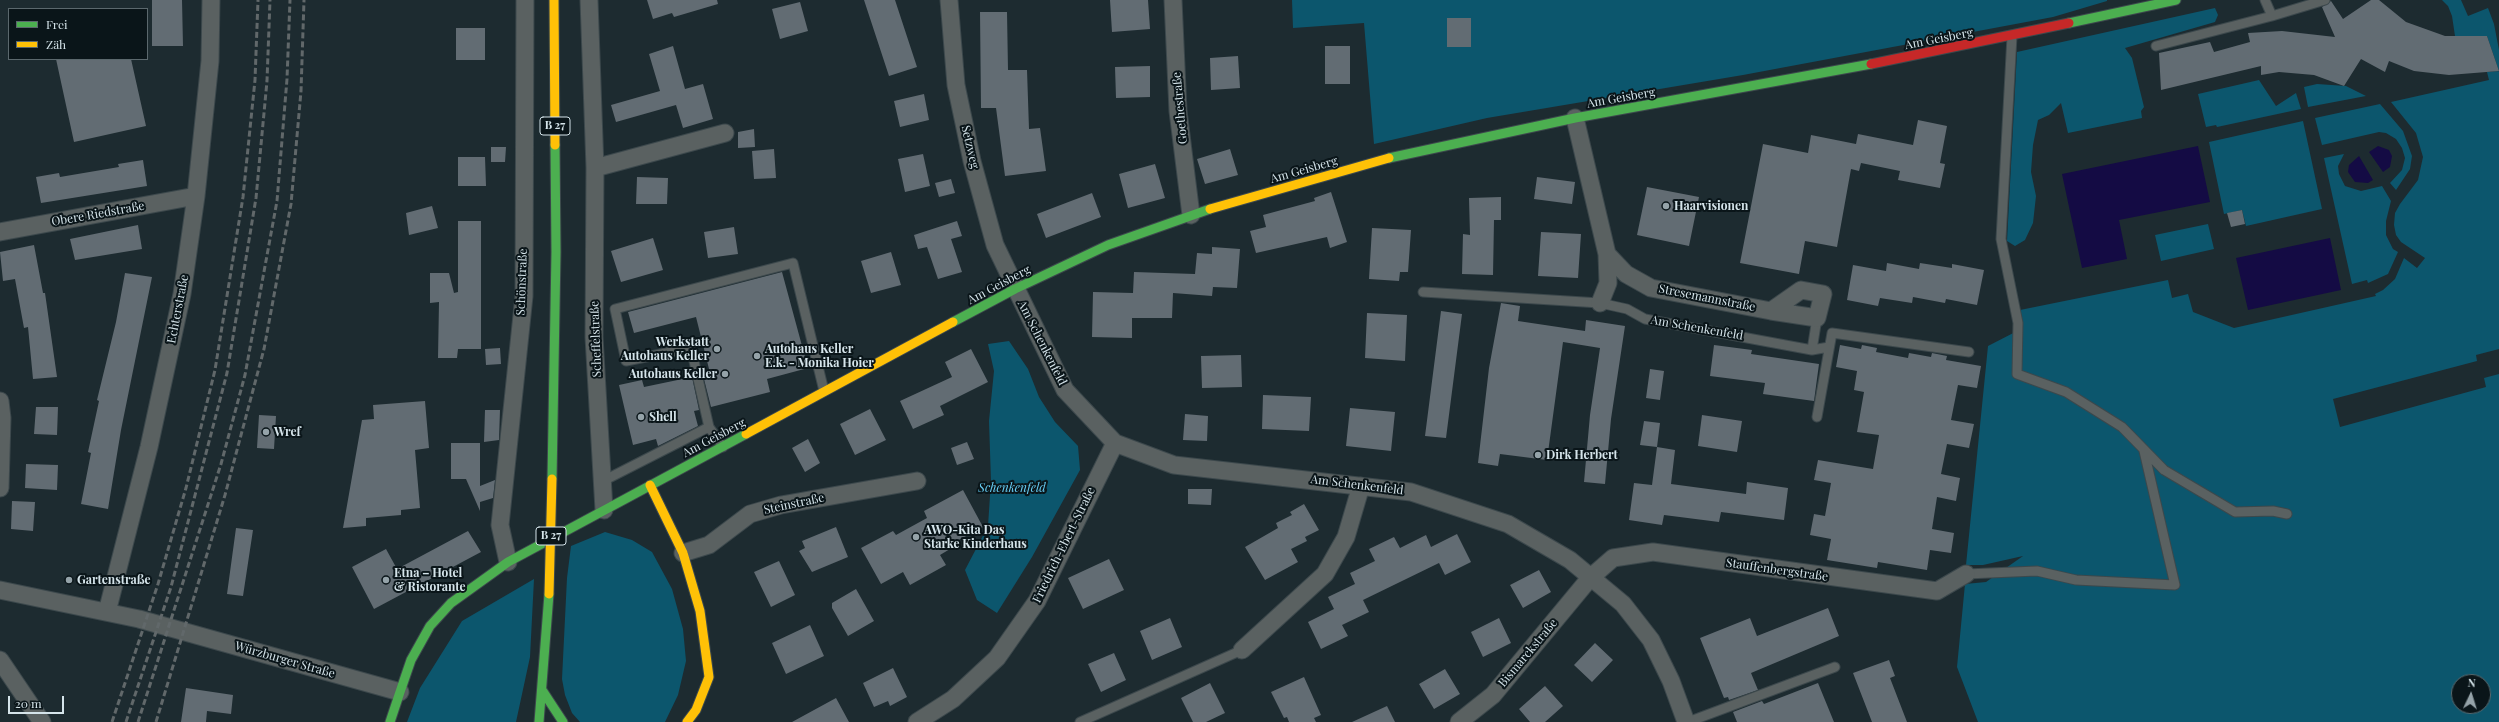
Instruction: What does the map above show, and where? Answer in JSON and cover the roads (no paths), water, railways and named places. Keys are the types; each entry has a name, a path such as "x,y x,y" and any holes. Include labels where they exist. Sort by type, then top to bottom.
{"street":[{"name":"Echterstraße","path":"107,612 150,447 182,294 196,196 210,61 211,0"},
{"name":"Schönstraße","path":"508,562 500,524 524,296 525,0"},
{"name":"B 27","path":"539,722 549,594 552,479 556,252 554,0"},
{"name":"Scheffelstraße","path":"589,0 595,168 594,337 604,510"},
{"name":"Setzweg","path":"949,0 956,85 972,161 995,245 1015,289"},
{"name":"Goethestraße","path":"1173,0 1178,111 1191,215"},
{"name":"Am Geisberg","path":"508,562 825,393 1015,289 1108,245 1191,215 1378,161 1575,118 1940,51 2176,0"},
{"path":"1575,118 1607,254 1608,283 1600,304"},
{"path":"595,168 725,133"},
{"name":"Obere Riedstraße","path":"0,232 196,196"},
{"name":"Stresemannstraße","path":"1607,254 1626,274 1651,288 1771,311 1817,318 1823,294 1801,290 1771,311"},
{"name":"Am Schenkenfeld","path":"1015,289 1066,390 1115,443 1174,465 1411,492 1508,524 1570,560 1623,604 1651,640 1671,681 1687,722"},
{"path":"0,401 2,418 0,488"},
{"name":"Friedrich-Ebert-Straße","path":"917,722 953,699 997,658 1037,601 1115,443"},
{"name":"Steinstraße","path":"683,553 709,545 750,514 781,505 917,482"},
{"path":"650,485 683,553 700,611 709,677 696,710 687,722"},
{"path":"1242,650 1325,574 1346,537 1361,486"},
{"name":"Stauffenbergstraße","path":"1590,578 1613,558 1653,552 1937,591 1966,574"},
{"path":"390,722 411,660 430,626 451,603 508,562"},
{"name":"Bismarckstraße","path":"1459,722 1493,695 1590,578"},
{"name":"Würzburger Straße","path":"0,590 139,618 400,692"},
{"path":"0,660 42,722"},
{"path":"542,690 563,722"}],"lane":[{"path":"2265,0 2272,16"},
{"path":"2156,46 2272,16 2324,0"},
{"path":"2012,36 2001,239 2018,323 2017,374 2066,392 2122,427 2164,470 2235,512 2272,511 2287,514"},
{"path":"723,447 709,427 691,348 626,360 615,309 793,263 825,393"},
{"name":"Am Schenkenfeld","path":"1423,292 1600,304 1627,309 1645,319 1812,350 1829,347"},
{"path":"1812,350 1817,318"},
{"path":"1817,416 1832,333 1969,352"},
{"path":"603,481 709,427"},
{"path":"1966,574 2037,571 2076,580 2174,585 2144,449"},
{"path":"1080,722 1242,650"},
{"path":"1687,722 1835,667"}],"railway":[{"path":"112,722 158,584 186,488 215,370 243,197 255,80 258,0"},
{"path":"126,722 171,587 227,373 256,198 267,81 270,0"},
{"path":"138,722 221,464 245,375 277,201 287,79 290,0"},
{"path":"156,722 225,495 264,349 291,204 301,91 304,0"}],"place":[{"name":"Haarvisionen","path":"1666,206"},
{"name":"Werkstatt Autohaus Keller","path":"717,349"},
{"name":"Autohaus Keller E.k. - Monika Hoier","path":"757,356"},
{"name":"Autohaus Keller","path":"725,374"},
{"name":"Shell","path":"641,417"},
{"name":"Wref","path":"266,432"},
{"name":"Dirk Herbert","path":"1538,455"},
{"name":"AWO-Kita Das Starke Kinderhaus","path":"916,537"},
{"name":"Gartenstraße","path":"69,580"},
{"name":"Etna – Hotel & Ristorante","path":"386,580"}],"park label":[{"name":"Schenkenfeld","path":"1012,488"}]}
